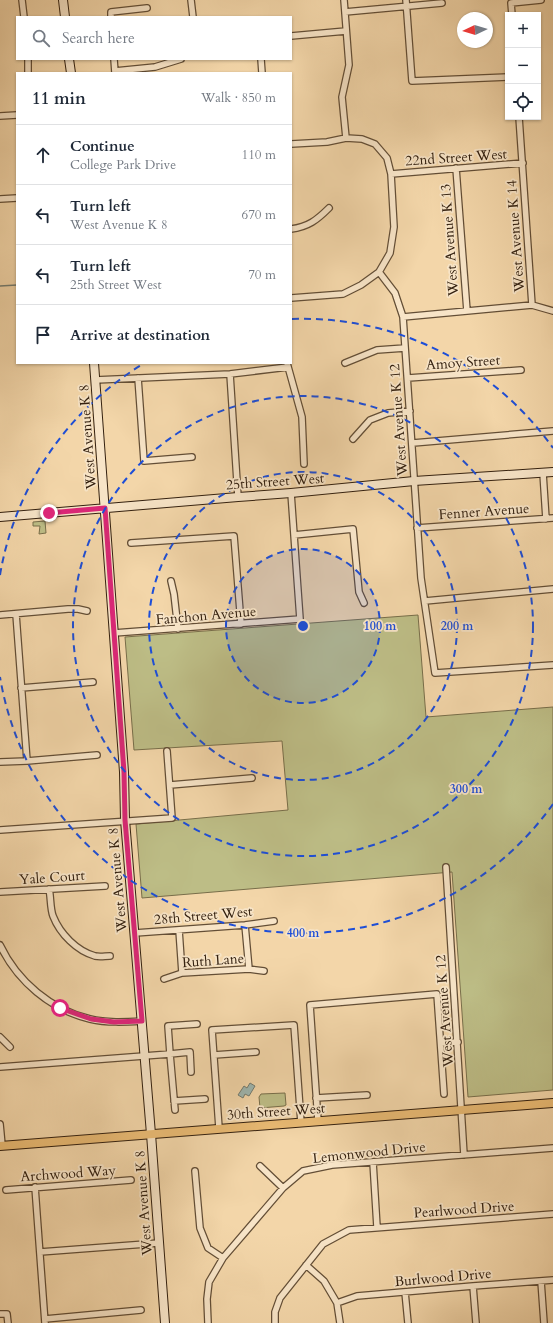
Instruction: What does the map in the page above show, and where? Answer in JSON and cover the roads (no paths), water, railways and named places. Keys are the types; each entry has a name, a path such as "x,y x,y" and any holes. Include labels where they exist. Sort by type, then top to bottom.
{"main road":[{"name":"30th Street West","path":"1,1146 553,1103"}],"street":[{"path":"22,0 24,16"},
{"path":"63,0 65,16"},
{"path":"191,0 193,16"},
{"path":"344,0 349,65 342,96 346,138"},
{"path":"512,12 511,3 541,0"},
{"path":"345,12 406,3 442,3"},
{"path":"406,3 412,82 505,77"},
{"path":"111,14 147,8"},
{"path":"292,36 346,31"},
{"path":"28,60 28,72"},
{"path":"69,60 71,72"},
{"path":"114,60 115,72 155,67 178,60"},
{"path":"261,60 262,72"},
{"path":"0,116 16,115"},
{"name":"West Avenue K 14","path":"519,120 532,305"},
{"name":"22nd Street West","path":"292,144 327,142 346,138 362,139 375,144 387,158 391,174 523,163"},
{"name":"West Avenue K 13","path":"456,168 467,311"},
{"path":"292,298 343,294 361,285 379,272 390,253 394,227 391,174"},
{"path":"0,199 16,198"},
{"path":"292,229 303,227 318,218 329,208"},
{"name":"West Avenue K 12","path":"379,272 395,293 403,317 413,443 414,481 421,578 435,674 553,665"},
{"path":"403,317 532,305 553,312"},
{"path":"346,362 377,350 406,348"},
{"name":"West Avenue K 8","path":"94,364 124,772 125,820 165,1323"},
{"path":"95,380 230,374 287,365 302,417 304,464"},
{"name":"Amoy Street","path":"408,378 521,370"},
{"path":"230,374 238,496"},
{"path":"138,378 144,460 192,457"},
{"path":"353,439 370,420 388,413 410,411"},
{"path":"413,443 553,431"},
{"name":"25th Street West","path":"0,517 238,496 291,494 414,481 553,472"},
{"path":"543,473 546,518"},
{"path":"291,494 294,535 354,529 359,592 364,603"},
{"name":"Fenner Avenue","path":"417,528 553,518"},
{"name":"Fanchon Avenue","path":"114,633 300,619 294,535"},
{"path":"131,543 234,536 241,624"},
{"path":"171,581 178,629"},
{"path":"425,601 553,589"},
{"path":"0,615 68,609 87,611"},
{"path":"16,614 27,761"},
{"path":"21,688 93,682"},
{"path":"0,830 125,820 172,818 167,751"},
{"path":"0,762 97,755"},
{"path":"170,784 252,778"},
{"name":"West Avenue K 12","path":"446,867 464,1155"},
{"name":"Yale Court","path":"0,892 105,886"},
{"path":"49,888 53,916 61,930 72,942 84,951 96,956 110,956"},
{"name":"28th Street West","path":"135,932 245,925 274,921"},
{"path":"245,925 249,969"},
{"path":"179,930 182,973"},
{"path":"0,945 18,974 36,991 60,1008 91,1019 114,1022 142,1021"},
{"name":"Ruth Lane","path":"164,979 182,973 249,969 264,971"},
{"path":"318,1121 310,1005 437,994 444,1094"},
{"path":"175,1110 168,1026 197,1024"},
{"path":"219,1128 212,1030 294,1024 301,1123"},
{"path":"0,1037 10,1047"},
{"path":"441,1043 458,1042"},
{"path":"0,1068 145,1057 190,1052 192,1072"},
{"path":"214,1055 256,1052"},
{"path":"316,1098 367,1095"},
{"path":"174,1101 205,1099"},
{"path":"0,1124 1,1146"},
{"name":"Lemonwood Drive","path":"208,1323 207,1299 209,1282 222,1258 283,1188 303,1171 332,1165 553,1148"},
{"path":"373,1162 378,1227"},
{"path":"260,1166 283,1188"},
{"path":"195,1171 200,1228 208,1248 222,1258"},
{"name":"Archwood Way","path":"6,1190 131,1180"},
{"path":"35,1188 45,1321 141,1310"},
{"name":"Pearlwood Drive","path":"275,1323 275,1312 280,1298 306,1265 323,1244 349,1230 553,1214"},
{"path":"40,1252 159,1243"},
{"path":"306,1265 324,1281 337,1303 340,1323"},
{"name":"Burlwood Drive","path":"337,1303 357,1296 553,1280"},
{"path":"541,1281 544,1323"},
{"path":"473,1286 476,1323"},
{"path":"405,1292 408,1323"},
{"path":"0,1314 7,1314 8,1323"}],"water":[{"path":"250,1083 255,1086 249,1096 245,1094 243,1098 238,1095 244,1086 247,1088"}],"waterway":[{"path":"0,286 16,285"}]}
